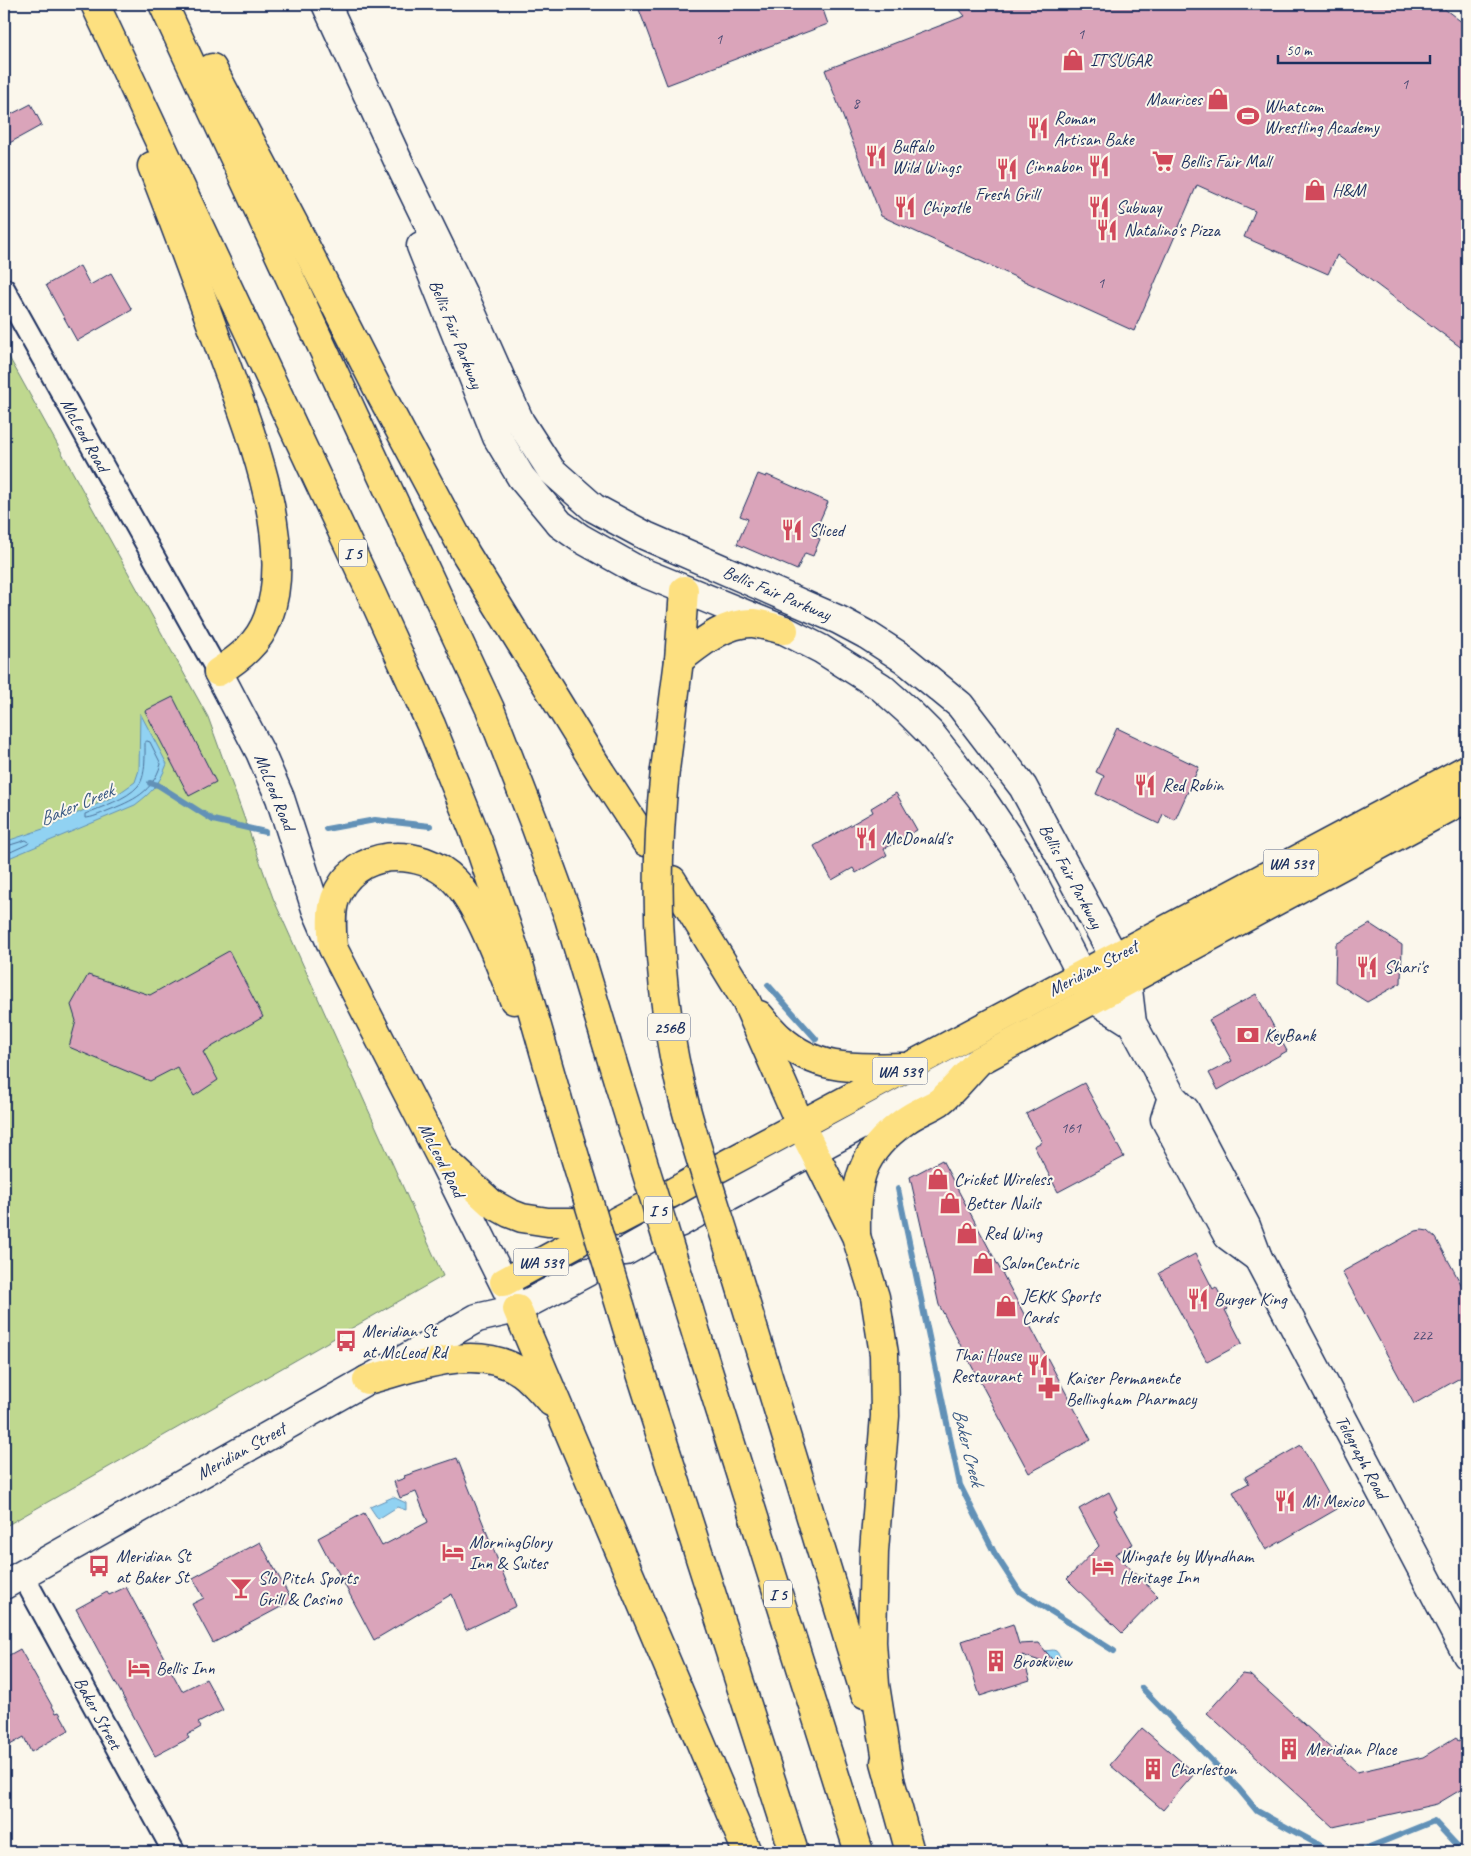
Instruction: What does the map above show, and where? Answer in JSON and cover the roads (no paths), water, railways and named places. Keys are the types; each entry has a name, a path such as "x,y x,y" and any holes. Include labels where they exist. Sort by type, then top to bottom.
{"highway":[{"path":"88,4 183,244 248,425 270,506 275,539 276,570 274,596 268,617 256,641 239,658 218,672"},
{"name":"I 5","path":"95,4 372,595 431,726 477,839 517,957 564,1121 638,1364 794,1852"},
{"name":"I 5","path":"163,4 490,709 536,824 568,918 859,1852"},
{"path":"178,4 438,505 512,631 646,842"},
{"name":"256B","path":"684,590 679,660 659,822 658,936 665,1004 685,1104 890,1780"},
{"path":"679,660 702,642 719,632 739,625 753,624 784,630"},
{"name":"Meridian Street","path":"719,1168 1467,769"},
{"path":"1440,813 1450,793 1467,784"},
{"name":"Meridian Street","path":"979,1061 1467,798"},
{"path":"332,948 332,914 336,898 343,885 356,870 373,861 407,856 439,867 456,882 475,910 564,1121"},
{"path":"672,880 746,1001 800,1124 856,1236 875,1297 884,1354 885,1416 874,1551 872,1642 877,1701 890,1780 910,1852"},
{"name":"McLeod Road","path":"332,948 440,1156"},
{"path":"746,1001 779,1037 810,1058 829,1065 848,1068 908,1067"},
{"path":"856,1236 857,1189 863,1169 874,1148 906,1120 939,1102 979,1061"},
{"name":"Meridian Street","path":"440,1156 491,1203 522,1218 540,1221 575,1232 504,1282"},
{"path":"670,1194 695,1180"},
{"path":"616,1218 642,1208"},
{"path":"517,1310 747,1852"},
{"path":"367,1380 446,1360 469,1358 488,1361 507,1365 521,1372 563,1415"}],"street":[{"name":"Bellis Fair Parkway","path":"326,4 520,422 551,470 594,508 646,536 839,620 867,635 904,659 960,705 1023,787 1127,981 1132,1023"},
{"name":"Bellis Fair Parkway","path":"400,164 420,244 498,437 521,477 560,524 580,538 637,570 784,630 828,653 881,688 908,711 931,734 982,799 1018,854 1094,999"},
{"name":"McLeod Road","path":"4,289 218,672 260,752 280,798 316,909 332,948"},
{"path":"656,578 670,547"},
{"path":"684,590 697,558"},
{"path":"1094,999 1132,1023"},
{"name":"Telegraph Road","path":"1132,1023 1172,1097 1185,1110 1246,1226 1258,1258 1467,1655"},
{"name":"Meridian Street","path":"727,1196 979,1061"},
{"name":"McLeod Road","path":"440,1156 517,1310"},
{"path":"679,1223 704,1209"},
{"path":"626,1251 651,1238"},
{"name":"Meridian Street","path":"13,1580 477,1318 517,1310 587,1272"},
{"name":"Meridian Street","path":"477,1318 504,1282"},
{"name":"Baker Street","path":"13,1580 174,1852"}],"water":[{"path":"140,713 167,764 158,783 150,792 135,805 4,860 4,842 43,829 115,796 135,782 139,770"},
{"path":"393,1497 406,1503 406,1510 397,1507 378,1519 370,1507"},
{"path":"1053,1650 1060,1656 1060,1659 1053,1664 1044,1651"}],"waterway":[{"name":"Baker Creek","path":"150,783 158,785 213,820 265,832"},
{"name":"Baker Creek","path":"326,829 375,820 430,826"},
{"name":"Baker Creek","path":"768,985 816,1039"},
{"name":"Baker Creek","path":"898,1189 960,1485 995,1554 1019,1591 1114,1651"},
{"name":"Baker Creek","path":"1142,1688 1238,1788 1257,1811 1330,1851 1362,1850 1434,1821 1463,1852"}],"place":[{"name":"IT'SUGAR","path":"1073,60"},
{"name":"Maurices","path":"1218,99"},
{"name":"Whatcom Wrestling Academy","path":"1248,116"},
{"name":"Roman Artisan Bake","path":"1038,128"},
{"name":"Buffalo Wild Wings","path":"876,156"},
{"name":"Bellis Fair Mall","path":"1163,161"},
{"name":"Cinnabon","path":"1099,166"},
{"name":"Fresh Grill","path":"1007,169"},
{"name":"H&M","path":"1315,190"},
{"name":"Chipotle","path":"905,207"},
{"name":"Subway","path":"1099,207"},
{"name":"Natalino's Pizza","path":"1107,230"},
{"name":"Sliced","path":"792,530"},
{"name":"Red Robin","path":"1145,785"},
{"name":"McDonald's","path":"866,838"},
{"name":"Shari's","path":"1367,967"},
{"name":"KeyBank","path":"1248,1035"},
{"name":"Cricket Wireless","path":"938,1179"},
{"name":"Better Nails","path":"950,1203"},
{"name":"Red Wing","path":"967,1233"},
{"name":"SalonCentric","path":"983,1263"},
{"name":"Burger King","path":"1198,1299"},
{"name":"JEKK Sports Cards","path":"1006,1306"},
{"name":"Meridian St at McLeod Rd","path":"346,1341"},
{"name":"Thai House Restaurant","path":"1038,1365"},
{"name":"Kaiser Permanente Bellingham Pharmacy","path":"1049,1388"},
{"name":"Mi Mexico","path":"1285,1501"},
{"name":"MorningGlory Inn & Suites","path":"453,1552"},
{"name":"Meridian St at Baker St","path":"99,1566"},
{"name":"Wingate by Wyndham Heritage Inn","path":"1103,1566"},
{"name":"Slo Pitch Sports Grill & Casino","path":"241,1588"},
{"name":"Brookview","path":"996,1661"},
{"name":"Bellis Inn","path":"139,1668"},
{"name":"Meridian Place","path":"1289,1749"},
{"name":"Charleston","path":"1153,1769"}]}
